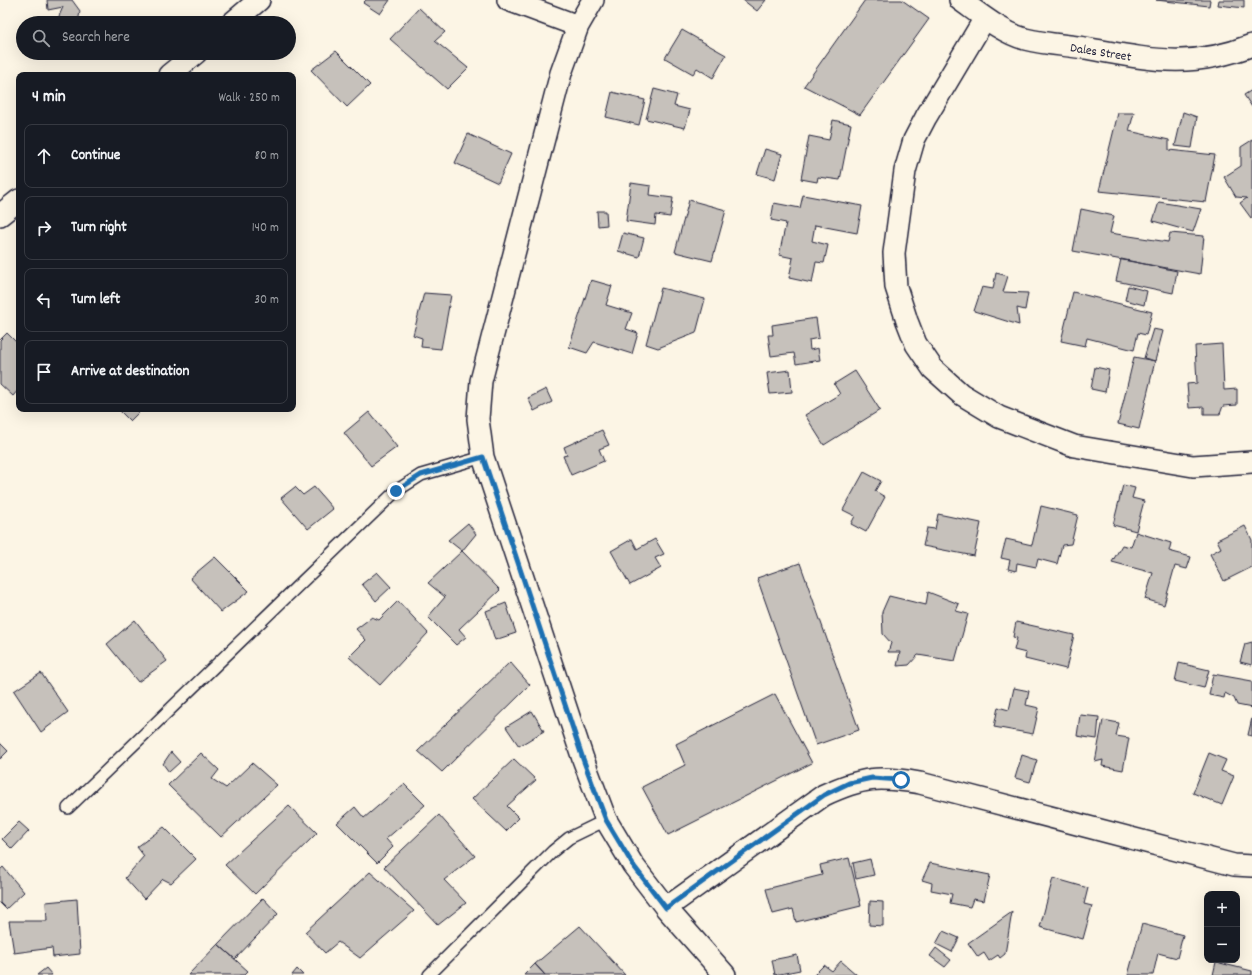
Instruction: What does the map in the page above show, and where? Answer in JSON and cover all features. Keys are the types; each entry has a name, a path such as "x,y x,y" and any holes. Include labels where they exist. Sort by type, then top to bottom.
{"street":[{"path":"240,16 259,0"},
{"path":"508,0 578,26"},
{"path":"593,0 578,26 561,73 481,381 478,419 483,457 583,759 606,820 633,865 666,908 725,975"},
{"name":"Dales Street","path":"960,0 1003,29 1025,39 1150,59 1176,61 1206,59 1252,45"},
{"path":"985,18 926,117 914,140 905,170 894,254 896,287 906,321 916,344 932,369 961,394 999,418 1074,446 1193,466 1252,462"},
{"path":"173,72 187,60"},
{"path":"0,215 16,202"},
{"path":"666,908 824,795 849,783 872,778 920,783 1234,865 1252,866"}],"lane":[{"path":"68,808 396,491 421,475 483,457"},
{"path":"429,975 553,851 569,838 606,820"}],"building":[{"path":"47,0 72,0 80,11 79,16 59,16 63,7 48,10"},
{"path":"366,0 390,0 380,14 363,3"},
{"path":"743,0 766,0 757,11"},
{"path":"865,0 902,0 929,19 860,115 804,86"},
{"path":"1156,0 1210,0 1209,6"},
{"path":"1219,0 1244,0 1244,8 1218,5"},
{"path":"419,8 445,32 435,41 468,68 447,89 390,39"},
{"path":"682,30 726,55 713,78 697,68 693,74 665,58"},
{"path":"336,51 370,85 347,107 311,70"},
{"path":"654,89 677,95 674,106 690,110 685,128 646,119"},
{"path":"1252,90 1252,107 1244,95"},
{"path":"612,92 645,100 639,125 606,117"},
{"path":"1183,112 1197,117 1192,148 1175,146"},
{"path":"1118,113 1134,113 1129,131 1169,140 1169,150 1215,155 1206,202 1099,191"},
{"path":"833,120 851,124 840,180 818,177 817,182 801,179 809,136 829,140"},
{"path":"468,134 511,154 498,183 455,163"},
{"path":"1252,140 1251,218 1240,203 1247,198 1236,197 1224,177 1241,166 1241,147"},
{"path":"765,149 782,154 775,179 757,174"},
{"path":"631,183 651,186 650,195 673,198 670,217 656,215 655,225 626,221"},
{"path":"803,195 862,206 857,233 815,225 812,241 828,245 824,263 816,262 812,283 789,278 793,258 779,255 786,223 771,220 774,203 800,208"},
{"path":"689,200 726,210 712,261 675,252"},
{"path":"1159,202 1201,209 1193,232 1153,221"},
{"path":"1081,209 1114,216 1110,233 1168,242 1170,233 1204,236 1200,274 1073,251"},
{"path":"597,211 606,211 607,225 598,226"},
{"path":"623,233 644,238 639,257 618,251"},
{"path":"1121,259 1177,271 1173,293 1116,281"},
{"path":"996,273 1008,276 1003,292 1028,293 1025,310 1017,308 1019,325 974,311 982,287 993,289"},
{"path":"591,280 612,286 606,305 632,313 626,329 638,333 632,354 594,342 587,353 569,347"},
{"path":"1128,286 1147,291 1144,305 1125,300"},
{"path":"661,288 705,299 696,333 658,348 646,344"},
{"path":"1073,292 1152,312 1146,335 1138,333 1134,350 1087,338 1085,346 1061,341"},
{"path":"424,293 451,295 441,349 421,347 422,338 413,335"},
{"path":"816,318 819,338 809,340 810,350 818,348 820,360 796,364 794,353 771,356 768,335 773,335 772,325"},
{"path":"1153,329 1163,331 1155,361 1144,358"},
{"path":"7,333 16,342 16,392 13,396 0,384 0,340"},
{"path":"1222,344 1224,390 1237,389 1237,405 1223,406 1220,414 1204,414 1204,407 1189,408 1187,384 1197,383 1195,346"},
{"path":"1134,357 1155,361 1139,429 1118,424"},
{"path":"1095,367 1109,370 1105,392 1091,389"},
{"path":"790,370 792,392 770,394 767,373"},
{"path":"855,371 880,410 824,445 805,415 840,394 834,384"},
{"path":"546,389 552,402 534,411 528,398"},
{"path":"121,412 139,412 130,421"},
{"path":"369,412 397,447 371,466 344,433"},
{"path":"602,430 609,445 599,449 604,461 571,475 563,456 567,455 564,447"},
{"path":"864,472 881,481 875,491 885,497 866,532 851,524 855,516 843,510"},
{"path":"1123,485 1135,488 1132,498 1144,501 1136,531 1113,525"},
{"path":"295,487 303,495 314,487 333,509 308,529 281,498"},
{"path":"1041,506 1078,515 1071,544 1062,545 1057,564 1038,559 1036,567 1017,563 1016,571 1008,569 1010,560 1001,558 1006,539 1032,545"},
{"path":"938,514 981,523 974,556 923,546 927,528 935,529"},
{"path":"468,523 476,534 462,551 448,540"},
{"path":"1245,526 1252,540 1252,567 1224,581 1210,554 1221,548 1217,540"},
{"path":"1136,532 1171,543 1169,551 1191,557 1187,569 1175,566 1164,605 1145,599 1153,573 1112,562 1122,545 1131,547"},
{"path":"632,539 637,549 655,539 664,554 655,558 661,568 630,585 611,551"},
{"path":"462,551 500,590 459,629 466,637 456,645 428,617 445,597 428,583"},
{"path":"215,557 249,591 221,612 190,578"},
{"path":"800,563 859,730 816,745 757,578"},
{"path":"377,572 391,587 376,601 362,584"},
{"path":"928,592 959,604 956,611 968,614 955,661 918,655 909,665 897,666 900,652 888,652 891,643 883,634 882,612 889,596 926,605"},
{"path":"398,601 428,633 380,685 349,657 366,640 356,629 372,617 379,620"},
{"path":"506,603 516,633 495,640 486,611"},
{"path":"135,620 167,661 138,682 107,644"},
{"path":"1016,622 1074,635 1066,669 1025,659 1026,653 1014,650 1017,638 1013,637"},
{"path":"1252,642 1252,665 1240,662 1245,644"},
{"path":"510,662 530,685 442,772 418,751"},
{"path":"1179,663 1209,670 1204,688 1175,681"},
{"path":"41,673 68,712 41,732 14,691"},
{"path":"1213,674 1252,681 1252,708 1237,705 1234,698 1225,693 1224,698 1209,695"},
{"path":"1014,688 1029,691 1026,705 1039,708 1033,734 994,727 998,707 1009,710"},
{"path":"775,694 812,763 668,835 642,787 685,765 676,744"},
{"path":"532,711 544,731 519,746 506,727"},
{"path":"1080,715 1099,717 1097,739 1077,736"},
{"path":"1252,718 1252,736 1248,735"},
{"path":"1103,720 1119,723 1116,736 1129,738 1123,770 1102,766 1103,760 1095,762"},
{"path":"0,743 8,751 0,759"},
{"path":"171,752 180,762 169,772 163,764"},
{"path":"201,753 219,770 212,779 226,788 252,763 277,785 221,837 168,785"},
{"path":"1209,753 1226,760 1221,771 1234,776 1222,805 1193,793"},
{"path":"1022,755 1037,760 1030,782 1015,778"},
{"path":"514,759 536,780 507,806 519,818 506,831 472,799"},
{"path":"404,784 425,805 386,839 393,847 377,863 337,823 355,807 364,818"},
{"path":"289,806 317,833 255,894 225,865"},
{"path":"439,815 475,856 444,880 466,903 438,925 384,867"},
{"path":"19,822 29,831 12,849 2,839"},
{"path":"164,827 196,859 171,883 163,879 144,899 125,878 144,856 137,847"},
{"path":"849,858 861,906 796,922 793,909 773,914 766,889 822,875 820,865"},
{"path":"870,859 874,875 856,879 853,863"},
{"path":"930,863 990,875 984,901 973,899 970,907 950,903 952,894 931,890 932,883 922,880"},
{"path":"3,867 24,892 6,909 0,903 0,870"},
{"path":"370,872 414,911 360,958 338,942 325,953 305,932"},
{"path":"1053,878 1088,888 1084,904 1092,906 1083,939 1040,927"},
{"path":"263,898 278,914 235,959 218,944"},
{"path":"77,899 80,954 53,957 52,948 14,953 9,921 47,921 46,902"},
{"path":"870,901 883,902 883,926 869,925"},
{"path":"1012,912 1005,954 1000,958 998,955 989,961 984,953 978,957 968,943"},
{"path":"1142,924 1183,935 1177,958 1158,953 1153,975 1128,975"},
{"path":"580,926 625,975 545,975 535,964"},
{"path":"943,931 959,938 952,952 936,944"},
{"path":"218,944 248,971 244,975 188,975"},
{"path":"936,948 951,960 945,967 930,956"},
{"path":"797,955 800,970 775,975 772,960"},
{"path":"841,961 857,975 814,975 824,965 832,971"},
{"path":"1216,963 1252,971 1252,975 1213,975"},
{"path":"535,964 545,975 524,975"},
{"path":"46,968 52,975 37,975"},
{"path":"297,969 303,975 292,975"}],"route":[{"path":"396,491 421,475 483,457 583,759 606,820 633,865 666,908 824,795 849,783 872,778 901,780"}]}
